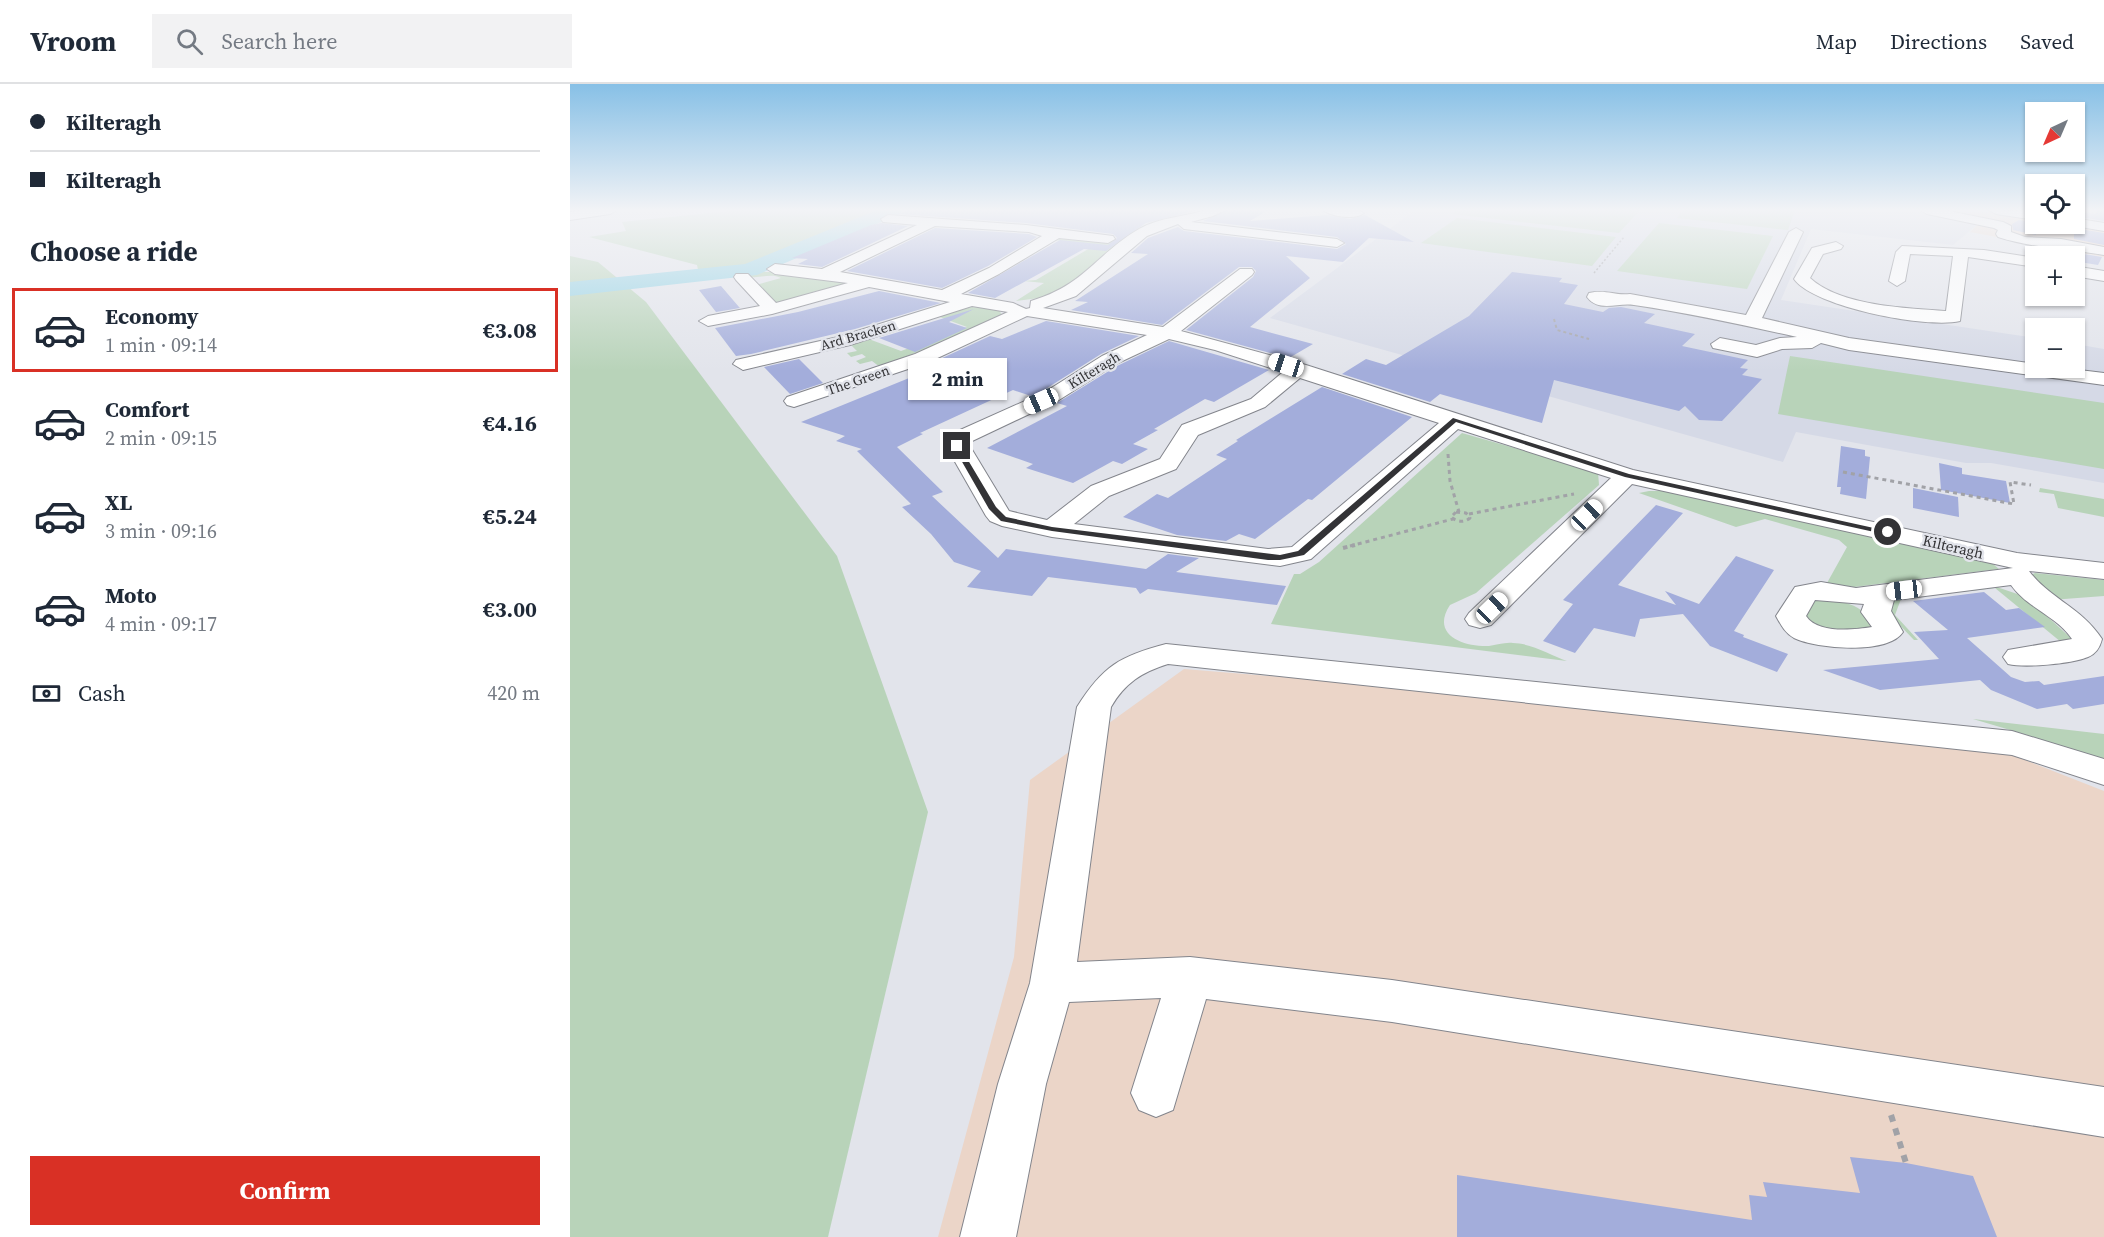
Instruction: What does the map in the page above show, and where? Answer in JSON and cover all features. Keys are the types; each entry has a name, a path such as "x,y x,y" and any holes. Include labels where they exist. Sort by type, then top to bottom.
{"street":[{"path":"824,274 845,264"},
{"path":"943,296 994,271 1002,264"},
{"path":"1026,310 1059,298 1089,282 1108,264"},
{"path":"1752,320 1780,264"},
{"path":"1810,264 1802,279 1813,290 1890,312 1954,317 1960,264"},
{"path":"1898,281 1901,264"},
{"path":"1167,333 1246,272"},
{"path":"2085,273 2104,276"},
{"name":"Kilteragh","path":"772,309 745,280 774,274 824,274 970,301 1167,333 1299,369 1455,420 1619,483 2018,568 2104,571"},
{"path":"708,321 772,309 870,283"},
{"path":"1618,300 1643,301 1686,310 1712,312 1849,344"},
{"name":"Ard Bracken","path":"743,364 829,344 970,301"},
{"name":"The Green","path":"794,401 913,361 1026,310"},
{"path":"1670,325 1686,310"},
{"name":"Kilteragh","path":"1167,333 1109,360 1052,396 957,440 957,446 999,516 1011,521 1052,529 1268,557 1280,558 1301,553"},
{"path":"1720,344 1757,351 1780,344 1802,342 1849,344 2104,379"},
{"path":"829,344 852,365"},
{"path":"1052,529 1100,491 1168,464 1190,430 1258,402 1299,369"},
{"path":"1301,553 1455,420"},
{"path":"1480,619 1619,483"},
{"path":"1882,593 2018,568 2031,592 2070,619 2087,639 2078,650 2019,657"},
{"path":"2070,619 2104,615"},
{"path":"988,1237 1022,1084 1052,982 1094,706 1109,680 1132,665 1166,654 2012,743 2104,772"},
{"path":"1052,982 1190,977 1543,1023 2104,1112"},
{"path":"1156,1093 1190,977"}],"path":[{"path":"1594,273 1602,264"},
{"path":"1554,319 1557,330 1589,339"},
{"path":"1437,436 1446,446 1449,481 1459,512"},
{"path":"1843,472 2014,504 2010,482 2031,485"},
{"path":"1453,519 1453,514 1459,512 1469,514 1619,483"},
{"path":"1301,553 1336,550 1453,519 1466,521 1470,518 1469,514"},
{"path":"1878,1077 1906,1163"}],"shaded area":[{"path":"1343,264 1796,264 1781,300 2025,337 2025,378 2085,378 2085,346 2104,349 2104,483 1991,463 1966,463 1796,432 1783,462 1270,318"},
{"path":"1184,669 1451,691 2007,753 2104,791 2104,1237 938,1237 1014,957 1030,780"}],"green space":[{"path":"570,264 600,264 646,302 837,556 928,812 828,1237 570,1237"},
{"path":"692,264 781,264 763,272 781,272 853,283 776,303 756,285 781,278 745,275 700,279 697,265"},
{"path":"1063,264 1098,264 1047,297 1016,301 1044,283 1024,281 1036,280"},
{"path":"1623,264 1759,264 1747,289 1617,271"},
{"path":"972,307 999,310 1002,315 996,320 880,367 872,361 860,364 856,361 866,357 862,354 851,357 847,353 857,351 851,345 839,347 866,338 901,351 967,327 937,316"},
{"path":"1790,356 2104,403 2104,469 1778,414"},
{"path":"1462,433 1598,472 1599,485 1476,593 1450,605 1445,615 1444,624 1447,631 1460,641 1479,646 1520,644 1567,661 1271,624 1294,574 1300,574 1319,562"},
{"path":"2040,488 2104,499 2104,517 2058,508 2054,494 2039,492"},
{"path":"1665,491 1976,558 1993,564 1999,569 1854,587 1827,583 1847,547 1839,540 1765,519 1736,527 1639,493"},
{"path":"2035,573 2104,580 2104,596 2051,600 2031,575"},
{"path":"1991,585 2026,597 2073,640 2061,642 1995,588 1901,599 1895,615 1918,640 1914,640 1889,614 1895,598"},
{"path":"1815,599 1850,604 1870,619 1874,628 1838,631 1820,627 1804,618"},
{"path":"1973,719 2104,734 2104,762 2027,735"}],"building":[{"path":"798,264 829,264 822,267"},
{"path":"862,264 992,264 942,288 847,271"},
{"path":"1019,264 1057,264 995,298 968,293"},
{"path":"1133,264 1295,264 1310,278 1250,327 1313,344 1289,358 1186,330 1253,277 1256,271 1252,267 1239,267 1162,325 1071,310 1088,302 1075,301"},
{"path":"1512,272 1562,278 1559,282 1578,285 1564,304 1603,312 1609,308 1621,307 1655,314 1644,323 1695,334 1682,346 1748,360 1740,368 1748,369 1742,375 1762,379 1722,421 1699,420 1685,406 1679,411 1554,380 1542,423 1440,394 1430,402 1342,374 1366,359 1386,365 1469,316"},
{"path":"721,286 740,308 716,312 699,290"},
{"path":"879,291 941,303 855,329 736,356 715,328 798,312"},
{"path":"974,309 949,322 967,328 915,352 879,338"},
{"path":"1046,321 1139,336 1101,354 1031,396 1013,390 920,433 923,434 897,447 943,492 932,496 998,558 1006,549 1146,569 1168,554 1199,558 1176,572 1286,586 1277,605 1148,589 1140,594 1136,588 1048,577 1032,596 967,587 981,571 954,562 931,534 902,507 911,504 857,451 862,449 836,441 845,436 801,422 946,363 938,360 990,336 1002,339"},
{"path":"1169,341 1269,370 1214,402 1205,399 1154,429 1158,430 1133,444 1148,449 1122,464 1113,461 1073,483 1026,468 1033,464 987,448 1067,406 1057,403 1117,366"},
{"path":"799,359 823,383 790,394 764,367"},
{"path":"1322,387 1412,417 1312,500 1308,499 1255,539 1239,534 1226,541 1177,535 1123,517 1157,494 1168,498 1227,459 1216,455 1238,441 1236,440"},
{"path":"1841,446 1865,450 1865,456 1870,457 1866,499 1840,494 1841,487 1837,487"},
{"path":"1939,463 1962,468 1962,474 2006,481 2010,503 1941,490"},
{"path":"1913,488 1958,497 1959,517 1913,508"},
{"path":"1656,505 1683,513 1618,585 1676,605 1665,591 1699,604 1736,556 1774,570 1734,631 1744,635 1743,637 1788,654 1777,672 1710,646 1683,614 1640,619 1635,637 1594,628 1575,653 1543,641 1573,604 1563,600"},
{"path":"1984,592 2006,610 2019,608 2045,627 1967,638 2011,677 2025,682 2039,681 2044,685 2104,676 2104,704 2073,709 2067,704 2037,709 1991,690 1980,680 1880,690 1823,670 1939,659 1914,632 1948,630 1913,601"},
{"path":"1850,1157 1906,1163 1973,1176 1997,1237 1457,1237 1457,1175 1752,1220 1749,1195 1767,1197 1763,1182 1860,1193"}],"waterway":[{"path":"570,289 616,282 749,270 764,264"}],"route":[{"path":"957,446 993,509 1004,519 1052,529 1268,557 1280,558 1301,553 1455,420 1627,476 1888,532"}]}
